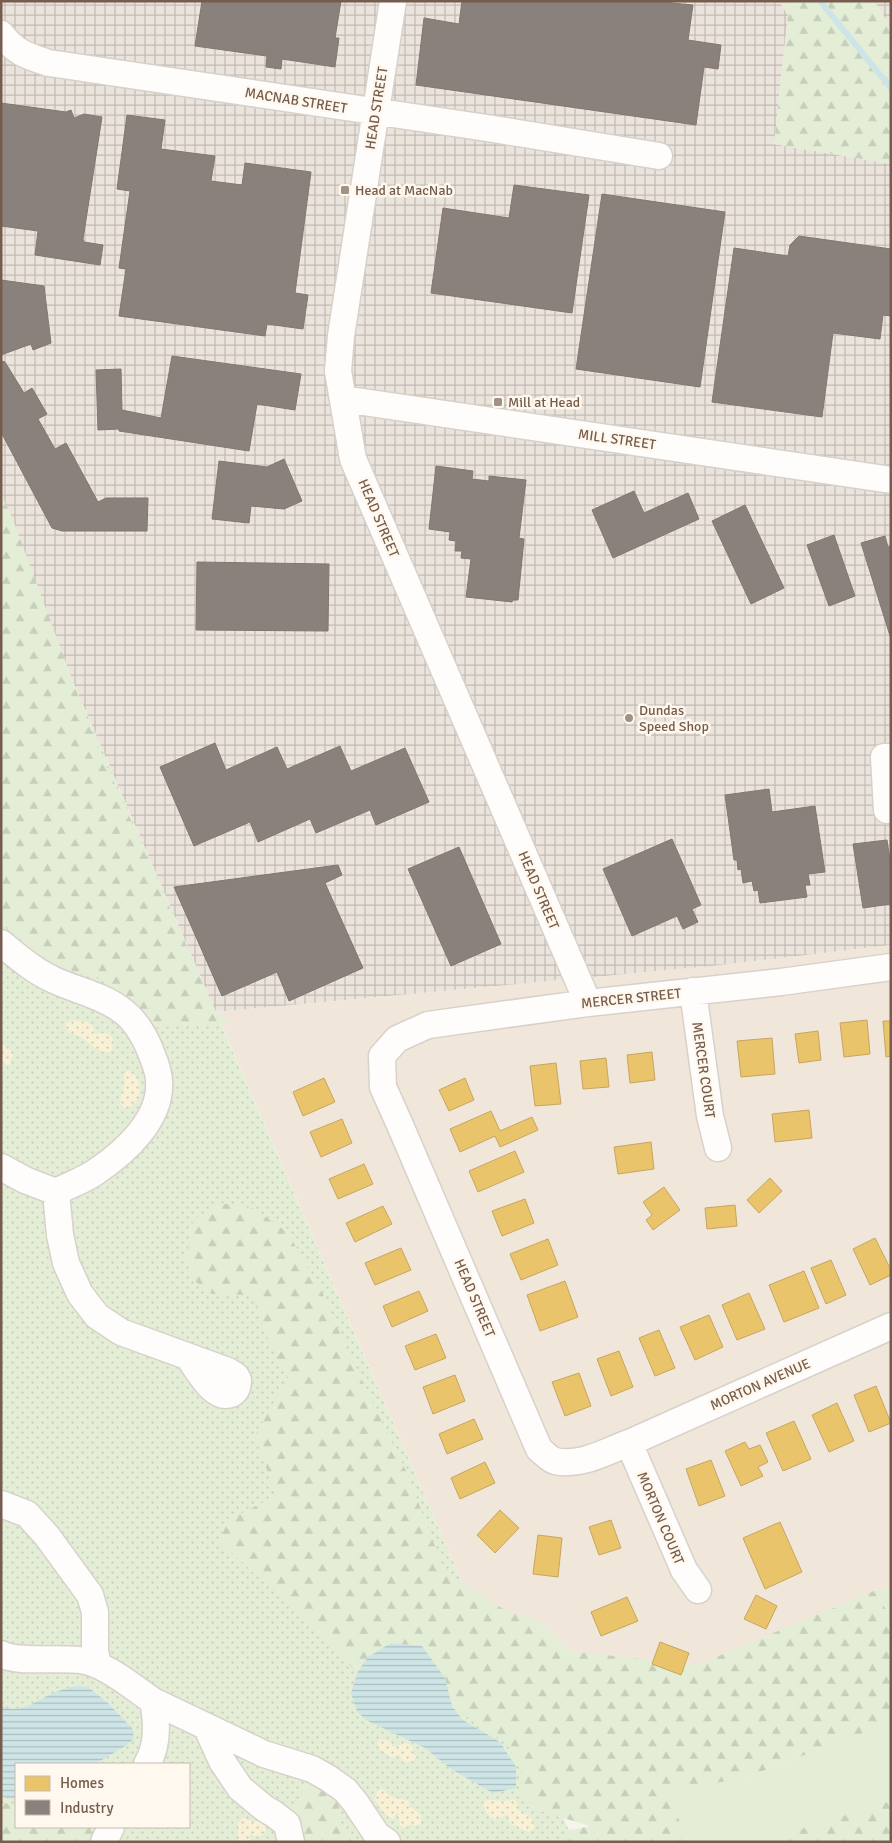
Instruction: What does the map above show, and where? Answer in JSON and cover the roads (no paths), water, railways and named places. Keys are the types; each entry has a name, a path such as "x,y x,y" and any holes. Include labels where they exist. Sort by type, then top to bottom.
{"street":[{"name":"HEAD STREET","path":"393,1 341,336 338,371 353,459 588,1003"},
{"name":"MACNAB STREET","path":"1,34 10,45 25,56 49,62 659,156"},
{"name":"MILL STREET","path":"343,399 891,480"},
{"path":"887,810 884,757 891,757"},
{"path":"1,943 37,971 61,983 110,1002 121,1009 142,1034 156,1065 159,1081 158,1097 154,1109 139,1134 116,1157 95,1172 64,1188 25,1180 1,1167"},
{"name":"MERCER STREET","path":"382,1056 397,1039 428,1025 588,1003 891,967"},
{"name":"MERCER COURT","path":"693,992 710,1116 718,1148"},
{"name":"HEAD STREET","path":"382,1056 383,1087 539,1449 553,1461 573,1462 629,1443"},
{"path":"64,1188 60,1206 60,1236 70,1271 80,1294 96,1316 121,1332 188,1357"},
{"name":"MORTON AVENUE","path":"629,1443 891,1326"},
{"name":"MORTON COURT","path":"629,1443 684,1570 698,1590"},
{"path":"1,1504 27,1514 90,1595 95,1612 95,1651 98,1665"},
{"path":"1,1654 18,1659 46,1658 84,1661 98,1665 153,1701 207,1728 264,1754 312,1769 345,1790 377,1835 387,1842"},
{"path":"148,1763 153,1754 154,1743 155,1711 153,1701"},
{"path":"207,1728 222,1761 240,1788 287,1824 291,1842"},
{"path":"104,1842 111,1828"}],"water":[{"path":"391,1643 422,1646 445,1678 452,1706 463,1720 500,1742 516,1767 516,1788 493,1793 451,1769 425,1748 366,1720 357,1711 351,1694 357,1673 368,1657"},
{"path":"76,1686 88,1687 108,1703 132,1728 134,1738 127,1745 97,1763 15,1763 15,1799 1,1797 1,1706 14,1709 20,1708"}],"waterway":[{"path":"820,1 891,88"}],"place":[{"name":"Head at MacNab","path":"345,190"},
{"name":"Mill at Head","path":"498,402"},
{"name":"Dundas Speed Shop","path":"629,718"}]}
